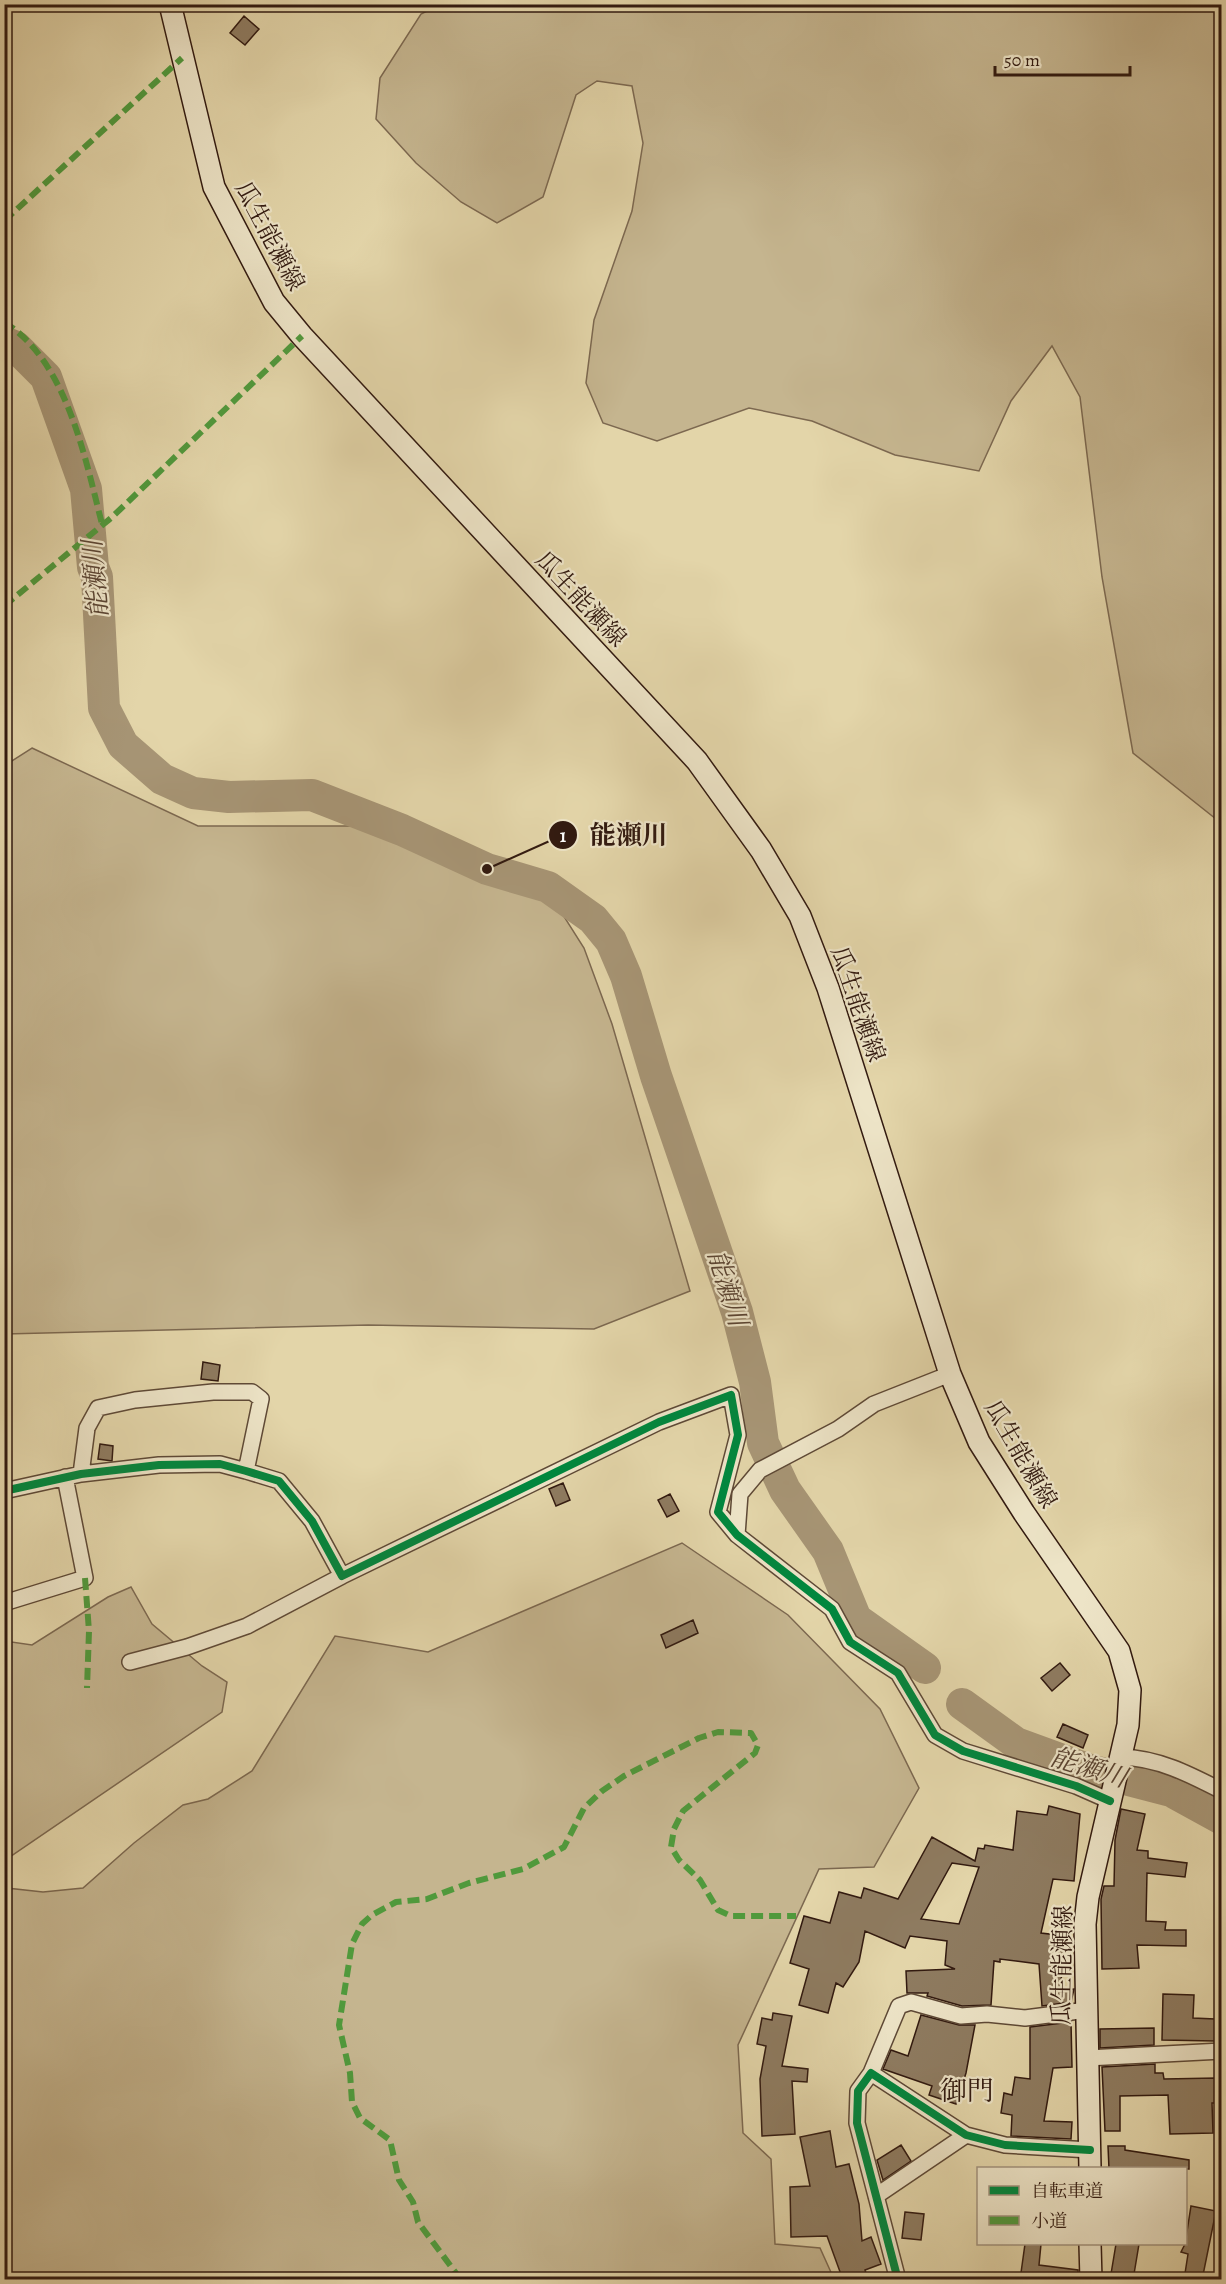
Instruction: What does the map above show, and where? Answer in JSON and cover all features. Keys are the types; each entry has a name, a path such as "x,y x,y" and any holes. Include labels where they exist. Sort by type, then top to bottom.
{"main road":[{"name":"瓜生能瀬線","path":"170,4 214,187 274,302 302,336 697,761 761,850 800,916 828,988 950,1374 979,1442 1024,1513 1119,1651 1130,1690 1128,1725 1088,1897 1085,1924 1090,2159"},
{"path":"1090,2245 1090,2280"}],"street":[{"path":"737,1535 740,1494 760,1470 838,1429 874,1404 950,1374"},
{"path":"81,1474 87,1428 98,1408 135,1400 213,1392 252,1392 261,1399 246,1471"},
{"path":"130,1662 187,1647 247,1626 342,1576 659,1422 731,1395 738,1435 718,1512 737,1535 832,1609 850,1642 898,1672 935,1735 963,1751 1076,1786 1110,1801"},
{"path":"4,1491 81,1474 179,1465 220,1464 279,1481 312,1521 342,1576"},
{"path":"4,1603 85,1578 65,1478"},
{"path":"1121,1757 1140,1758 1176,1768 1221,1791"},
{"path":"898,2280 857,2123 858,2091 871,2073 899,2006 911,2002 961,2016 987,2014 1025,2018 1087,2010"},
{"path":"1088,2058 1221,2051"},
{"path":"871,2073 966,2135 1005,2145 1090,2159"},
{"path":"876,2196 966,2135"}],"shaded area":[{"path":"439,5 1221,5 1221,823 1133,753 1102,577 1080,397 1052,346 1011,401 979,471 895,455 812,421 749,408 657,441 603,423 586,383 594,320 632,211 643,143 632,86 597,81 576,95 543,197 497,223 461,202 416,163 376,119 380,78 421,14"},
{"path":"32,748 198,826 394,826 553,899 584,948 612,1024 690,1291 594,1329 368,1325 5,1334 4,766"},
{"path":"682,1543 788,1615 880,1709 919,1788 874,1867 819,1869 738,2045 743,2133 771,2159 775,2244 820,2248 834,2279 5,2280 5,1641 32,1645 108,1597 131,1587 152,1624 202,1666 227,1682 222,1712 7,1859 7,1888 43,1892 83,1888 134,1843 183,1805 208,1799 252,1771 335,1636 428,1652"}],"building":[{"path":"244,16 259,29 245,45 230,33"},
{"path":"203,1362 220,1365 218,1381 201,1379"},
{"path":"100,1444 113,1446 112,1461 98,1459"},
{"path":"563,1483 570,1500 556,1506 549,1489"},
{"path":"670,1494 679,1511 667,1517 658,1500"},
{"path":"693,1620 698,1633 666,1648 661,1635"},
{"path":"1060,1663 1070,1675 1052,1691 1041,1678"},
{"path":"1063,1724 1088,1735 1083,1748 1057,1737"},
{"path":"1049,1806 1080,1814 1074,1881 1053,1879 1041,1933 1066,1936 1060,1990 1074,1989 1071,2002 1042,2006 1039,1964 1000,1959 1000,1962 994,1961 991,2005 962,2006 927,1996 928,1993 907,1993 906,1971 955,1969 945,1965 947,1941 910,1936 905,1948 865,1931 859,1962 843,1987 836,1983 828,2013 799,2005 809,1969 790,1963 804,1916 830,1923 839,1892 861,1898 864,1888 898,1899 932,1837 975,1861 978,1848 984,1849 985,1845 1013,1850 1017,1811 1047,1815","holes":["952,1863 979,1867 959,1924 921,1919"]},
{"path":"1121,1809 1145,1814 1137,1850 1148,1851 1148,1858 1187,1863 1185,1877 1147,1873 1146,1921 1166,1922 1165,1930 1186,1930 1186,1946 1137,1945 1139,1968 1102,1969 1101,1899 1104,1886 1114,1886 1115,1840"},
{"path":"1163,1994 1194,1995 1193,2018 1215,2019 1215,2041 1162,2040"},
{"path":"773,2013 792,2016 782,2066 808,2069 807,2082 792,2081 795,2134 762,2136 760,2079 766,2046 757,2044 762,2018 772,2020"},
{"path":"921,2015 959,2025 975,2025 966,2073 956,2104 929,2095 932,2086 883,2069 891,2050 908,2056"},
{"path":"1071,2022 1072,2067 1053,2068 1044,2121 1072,2122 1071,2139 1011,2136 1012,2115 1001,2113 1004,2093 1012,2095 1015,2077 1030,2079 1030,2027"},
{"path":"1154,2028 1154,2045 1100,2048 1100,2029"},
{"path":"1155,2064 1155,2073 1163,2073 1164,2079 1216,2078 1216,2103 1212,2103 1213,2133 1170,2134 1168,2095 1120,2096 1120,2131 1105,2131 1102,2067"},
{"path":"830,2131 836,2167 849,2164 859,2204 862,2241 871,2237 881,2264 865,2270 868,2280 843,2280 827,2236 791,2237 790,2187 810,2186 800,2137"},
{"path":"901,2145 911,2161 883,2180 877,2160"},
{"path":"1108,2146 1125,2146 1125,2150 1189,2160 1189,2169 1187,2167 1109,2167"},
{"path":"1191,2206 1216,2211 1202,2280 1184,2280 1188,2254 1181,2252 1184,2245 1187,2245"},
{"path":"905,2212 924,2214 921,2240 902,2238"},
{"path":"1025,2245 1041,2245 1039,2265 1078,2270 1078,2280 1020,2280"},
{"path":"1116,2245 1139,2245 1133,2280 1110,2280"}],"waterway":[{"name":"能瀬川","path":"4,342 16,347 46,377 86,489 93,567 97,577 104,708 123,745 162,779 193,793 229,797 312,795 402,830 487,869 548,887 593,919 611,941 626,976 656,1076 737,1312 755,1382 763,1443 785,1490 828,1551 856,1619 925,1668"},
{"name":"能瀬川","path":"962,1704 1016,1743 1090,1770 1171,1791 1222,1819"}],"marked path":[{"path":"4,221 182,58"},
{"path":"4,322 26,339 44,361 58,386 80,441 102,524"},
{"path":"4,606 111,518 302,336"},
{"path":"85,1578 89,1631 87,1688"},
{"path":"461,2280 418,2222 413,2202 399,2180 390,2140 360,2118 352,2102 350,2073 339,2025 352,1944 362,1924 372,1915 396,1902 427,1899 469,1883 523,1869 564,1847 584,1808 602,1791 624,1776 699,1738 718,1732 751,1733 758,1745 755,1753 683,1811 674,1829 671,1847 679,1860 700,1880 718,1910 731,1916 796,1916"}],"cycle path":[{"path":"4,1491 81,1474 159,1465 220,1464 279,1481 312,1521 342,1576 659,1422 731,1395 738,1435 718,1512 737,1535 832,1609 850,1642 898,1673 935,1735 963,1751 1076,1786 1110,1801"},
{"path":"898,2280 857,2123 858,2091 871,2073 966,2135 1005,2145 1090,2150"}],"place":[{"name":"能瀬川","path":"487,869"}],"district":[{"name":"御門","path":"967,2091"}]}
